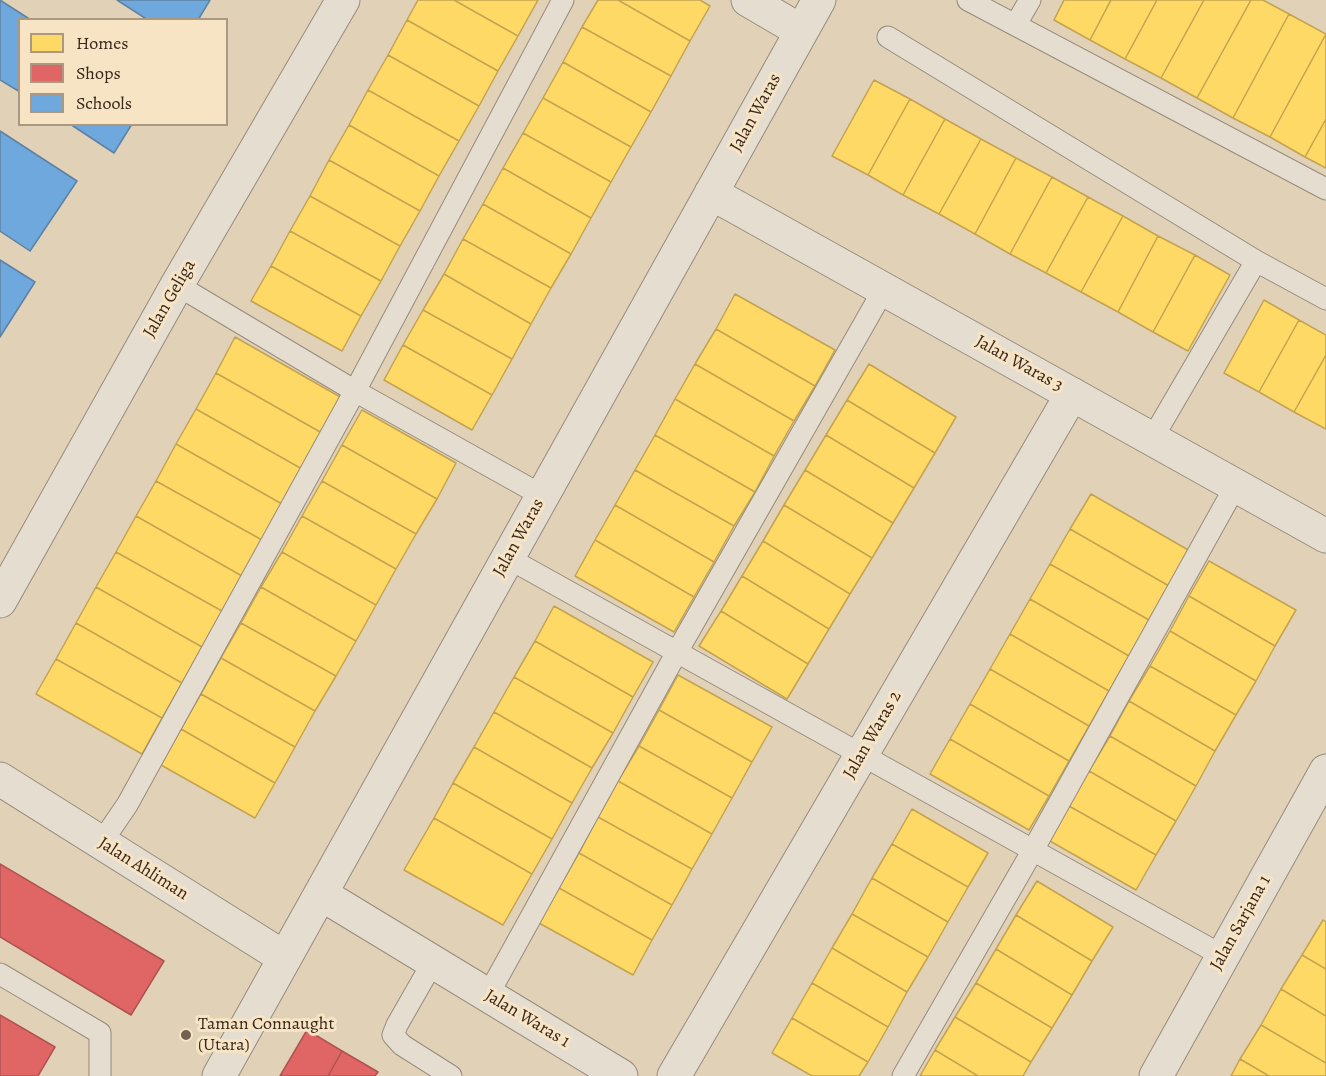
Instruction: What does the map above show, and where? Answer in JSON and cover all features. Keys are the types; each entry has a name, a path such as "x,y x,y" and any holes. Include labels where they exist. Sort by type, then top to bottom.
{"street":[{"name":"Jalan Geliga","path":"0,601 177,285 343,0"},
{"path":"748,0 801,31"},
{"name":"Jalan Waras","path":"219,1076 819,0"},
{"name":"Jalan Waras 3","path":"711,193 1326,536"},
{"name":"Jalan Waras 2","path":"674,1076 1072,394"},
{"name":"Jalan Sarjana 1","path":"1156,1076 1326,771"},
{"name":"Jalan Ahliman","path":"0,779 285,958"},
{"name":"Jalan Waras 1","path":"321,894 621,1076"}],"lane":[{"path":"101,843 127,805 355,391 563,0"},
{"path":"968,0 1326,189"},
{"path":"1016,24 1030,0"},
{"path":"888,37 1256,261 1326,299"},
{"path":"1152,439 1256,261"},
{"path":"177,285 355,391 543,496"},
{"path":"488,996 677,652 884,289"},
{"path":"903,1076 1033,850 1236,485"},
{"path":"508,558 1223,956"},
{"path":"433,962 393,1035 402,1046 451,1076"},
{"path":"0,974 100,1033 100,1076"}],"building: Homes":[{"path":"418,0 454,0 518,36 498,71 407,20"},
{"path":"454,0 538,0 518,36"},
{"path":"598,0 618,0 690,41 671,76 582,27"},
{"path":"618,0 700,0 710,6 690,41"},
{"path":"1064,0 1111,0 1090,40 1054,20"},
{"path":"1111,0 1157,0 1125,59 1090,40"},
{"path":"1157,0 1204,0 1161,78 1125,59"},
{"path":"1204,0 1251,0 1197,98 1161,78"},
{"path":"1251,0 1263,0 1289,14 1233,118 1197,98"},
{"path":"1289,14 1326,34 1270,137 1233,118"},
{"path":"407,20 498,71 479,106 388,55"},
{"path":"582,27 671,76 651,112 563,62"},
{"path":"1326,34 1326,119 1305,157 1270,137"},
{"path":"388,55 479,106 459,141 368,90"},
{"path":"563,62 651,112 631,147 543,98"},
{"path":"874,80 910,99 868,175 832,156"},
{"path":"368,90 459,141 439,176 349,125"},
{"path":"543,98 631,147 611,182 523,133"},
{"path":"910,99 945,119 903,195 868,175"},
{"path":"945,119 981,139 939,214 903,195"},
{"path":"1326,119 1326,168 1305,157"},
{"path":"349,125 439,176 420,211 329,160"},
{"path":"523,133 611,182 591,218 503,168"},
{"path":"981,139 1016,158 975,234 939,214"},
{"path":"1016,158 1052,177 1010,254 975,234"},
{"path":"329,160 420,211 400,246 310,196"},
{"path":"503,168 591,218 571,254 483,204"},
{"path":"1052,177 1088,197 1046,273 1010,254"},
{"path":"310,196 400,246 381,281 290,231"},
{"path":"1088,197 1123,216 1081,292 1046,273"},
{"path":"483,204 571,254 551,288 463,239"},
{"path":"1123,216 1158,236 1118,312 1081,292"},
{"path":"290,231 381,281 361,316 271,266"},
{"path":"1158,236 1195,255 1153,332 1118,312"},
{"path":"463,239 551,288 531,324 444,274"},
{"path":"1195,255 1230,275 1188,351 1153,332"},
{"path":"271,266 361,316 342,351 251,301"},
{"path":"444,274 531,324 512,359 423,310"},
{"path":"735,294 835,350 815,386 716,329"},
{"path":"1264,300 1299,320 1259,392 1224,373"},
{"path":"423,310 512,359 492,395 403,345"},
{"path":"1299,320 1326,335 1326,355 1294,412 1259,392"},
{"path":"716,329 815,386 794,421 695,364"},
{"path":"235,337 342,398 322,433 216,373"},
{"path":"403,345 492,395 472,430 384,380"},
{"path":"1326,355 1326,429 1294,412"},
{"path":"695,364 794,421 774,456 675,399"},
{"path":"869,364 956,417 935,453 847,400"},
{"path":"216,373 322,433 302,469 196,409"},
{"path":"675,399 774,456 755,492 655,435"},
{"path":"847,400 935,453 914,488 826,435"},
{"path":"196,409 302,469 282,504 176,444"},
{"path":"362,410 456,463 437,499 342,445"},
{"path":"655,435 755,492 734,526 635,470"},
{"path":"826,435 914,488 893,523 805,470"},
{"path":"176,444 282,504 262,540 156,481"},
{"path":"342,445 437,499 416,534 322,481"},
{"path":"635,470 734,526 714,562 615,505"},
{"path":"805,470 893,523 872,558 784,505"},
{"path":"156,481 262,540 242,576 136,516"},
{"path":"322,481 416,534 396,569 302,516"},
{"path":"1091,494 1190,551 1169,586 1070,529"},
{"path":"615,505 714,562 694,597 595,540"},
{"path":"784,505 872,558 850,594 763,541"},
{"path":"136,516 242,576 222,611 116,552"},
{"path":"302,516 396,569 376,605 282,552"},
{"path":"1070,529 1169,586 1149,620 1050,564"},
{"path":"595,540 694,597 674,632 575,576"},
{"path":"763,541 850,594 829,629 742,576"},
{"path":"116,552 222,611 202,647 96,587"},
{"path":"282,552 376,605 356,641 261,587"},
{"path":"1209,561 1296,610 1275,646 1189,596"},
{"path":"1050,564 1149,620 1129,656 1030,599"},
{"path":"742,576 829,629 808,664 721,611"},
{"path":"96,587 202,647 182,683 76,623"},
{"path":"261,587 356,641 336,676 241,623"},
{"path":"1189,596 1275,646 1256,681 1170,631"},
{"path":"1030,599 1129,656 1109,691 1010,634"},
{"path":"554,606 653,662 633,697 535,641"},
{"path":"721,611 808,664 787,699 699,646"},
{"path":"76,623 182,683 162,718 56,659"},
{"path":"241,623 336,676 315,711 221,658"},
{"path":"1170,631 1256,681 1236,715 1150,666"},
{"path":"1010,634 1109,691 1089,726 990,669"},
{"path":"535,641 633,697 613,733 514,677"},
{"path":"221,658 315,711 295,747 201,694"},
{"path":"56,659 162,718 142,754 36,694"},
{"path":"1150,666 1236,715 1215,751 1129,701"},
{"path":"990,669 1089,726 1069,761 970,704"},
{"path":"678,675 772,727 752,762 659,710"},
{"path":"514,677 613,733 592,768 494,712"},
{"path":"201,694 295,747 275,783 181,729"},
{"path":"1129,701 1215,751 1196,786 1110,736"},
{"path":"970,704 1069,761 1049,796 950,739"},
{"path":"659,710 752,762 732,798 639,746"},
{"path":"494,712 592,768 572,803 474,747"},
{"path":"181,729 275,783 255,818 161,765"},
{"path":"1110,736 1196,786 1176,821 1089,771"},
{"path":"950,739 1049,796 1029,830 930,774"},
{"path":"639,746 732,798 712,834 618,781"},
{"path":"474,747 572,803 552,839 453,783"},
{"path":"1089,771 1176,821 1156,855 1069,806"},
{"path":"618,781 712,834 692,869 598,817"},
{"path":"453,783 552,839 532,874 434,818"},
{"path":"1069,806 1156,855 1136,890 1050,841"},
{"path":"912,809 988,853 968,887 892,844"},
{"path":"598,817 692,869 672,905 579,853"},
{"path":"434,818 532,874 503,925 404,870"},
{"path":"892,844 968,887 948,922 872,878"},
{"path":"579,853 672,905 652,940 559,888"},
{"path":"872,878 948,922 928,957 852,914"},
{"path":"1037,881 1113,927 1092,961 1016,915"},
{"path":"559,888 652,940 633,975 539,923"},
{"path":"852,914 928,957 907,992 832,948"},
{"path":"1016,915 1092,961 1072,995 996,949"},
{"path":"1323,920 1326,922 1326,969 1302,955"},
{"path":"832,948 907,992 888,1027 812,983"},
{"path":"996,949 1072,995 1052,1028 976,983"},
{"path":"1302,955 1326,969 1326,1016 1281,989"},
{"path":"812,983 888,1027 868,1062 792,1018"},
{"path":"976,983 1052,1028 1031,1062 955,1017"},
{"path":"1281,989 1326,1016 1326,1063 1261,1025"},
{"path":"955,1017 1031,1062 1023,1076 978,1076 935,1050"},
{"path":"792,1018 868,1062 859,1076 812,1076 772,1053"},
{"path":"1261,1025 1326,1063 1326,1076 1269,1076 1240,1059"},
{"path":"935,1050 978,1076 920,1076"},
{"path":"1240,1059 1269,1076 1231,1076"}],"building: Shops":[{"path":"0,864 164,961 131,1015 0,937"},
{"path":"0,1015 55,1047 38,1076 0,1076"},
{"path":"307,1030 342,1051 328,1076 280,1076"},
{"path":"342,1051 378,1072 375,1076 328,1076"}],"building: Schools":[{"path":"0,0 28,18 18,18 18,91 0,80"},
{"path":"117,0 210,0 199,18 145,18"},
{"path":"73,126 131,126 114,153"},
{"path":"0,131 77,181 30,251 0,231"},
{"path":"0,260 35,282 0,337"}],"place":[{"name":"Taman Connaught (Utara)","path":"186,1035"}]}
